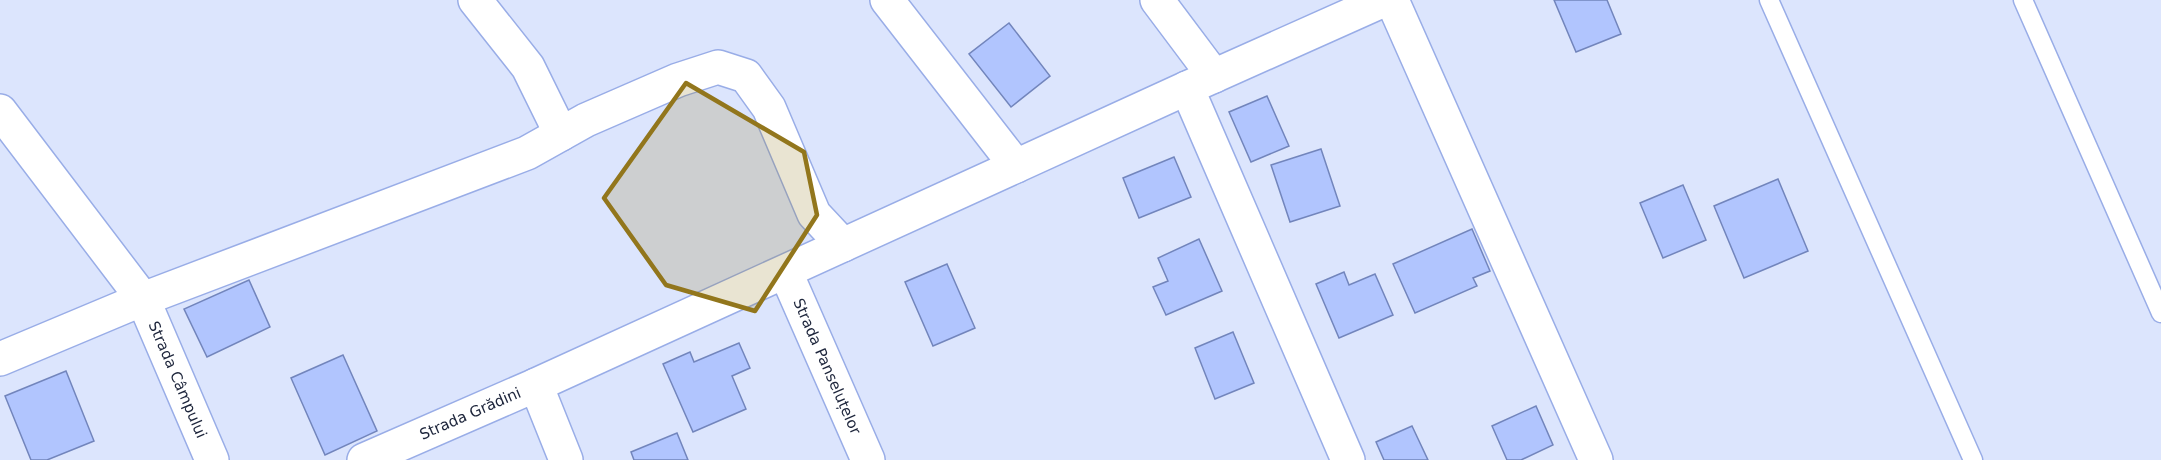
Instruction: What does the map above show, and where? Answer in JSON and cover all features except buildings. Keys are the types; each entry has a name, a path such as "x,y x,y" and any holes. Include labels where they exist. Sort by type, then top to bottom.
{"street":[{"path":"475,0 528,67 561,134"},
{"path":"887,0 1016,166"},
{"path":"1157,0 1201,82 1348,460"},
{"path":"536,385 1384,0"},
{"path":"1392,0 1596,460"},
{"path":"0,359 143,299 527,153 586,120 678,80 718,67 746,76 770,108 814,214 843,245"},
{"name":"Strada Câmpului","path":"0,111 143,299 212,460"},
{"name":"Strada Panseluțelor","path":"786,273 868,460"},
{"name":"Strada Grădini","path":"364,460 536,385 567,460"}],"lane":[{"path":"1769,0 1974,460"},
{"path":"2023,0 2161,313"}],"highlighted area":[{"path":"686,83 804,152 817,215 755,311 666,285 604,198"}]}
